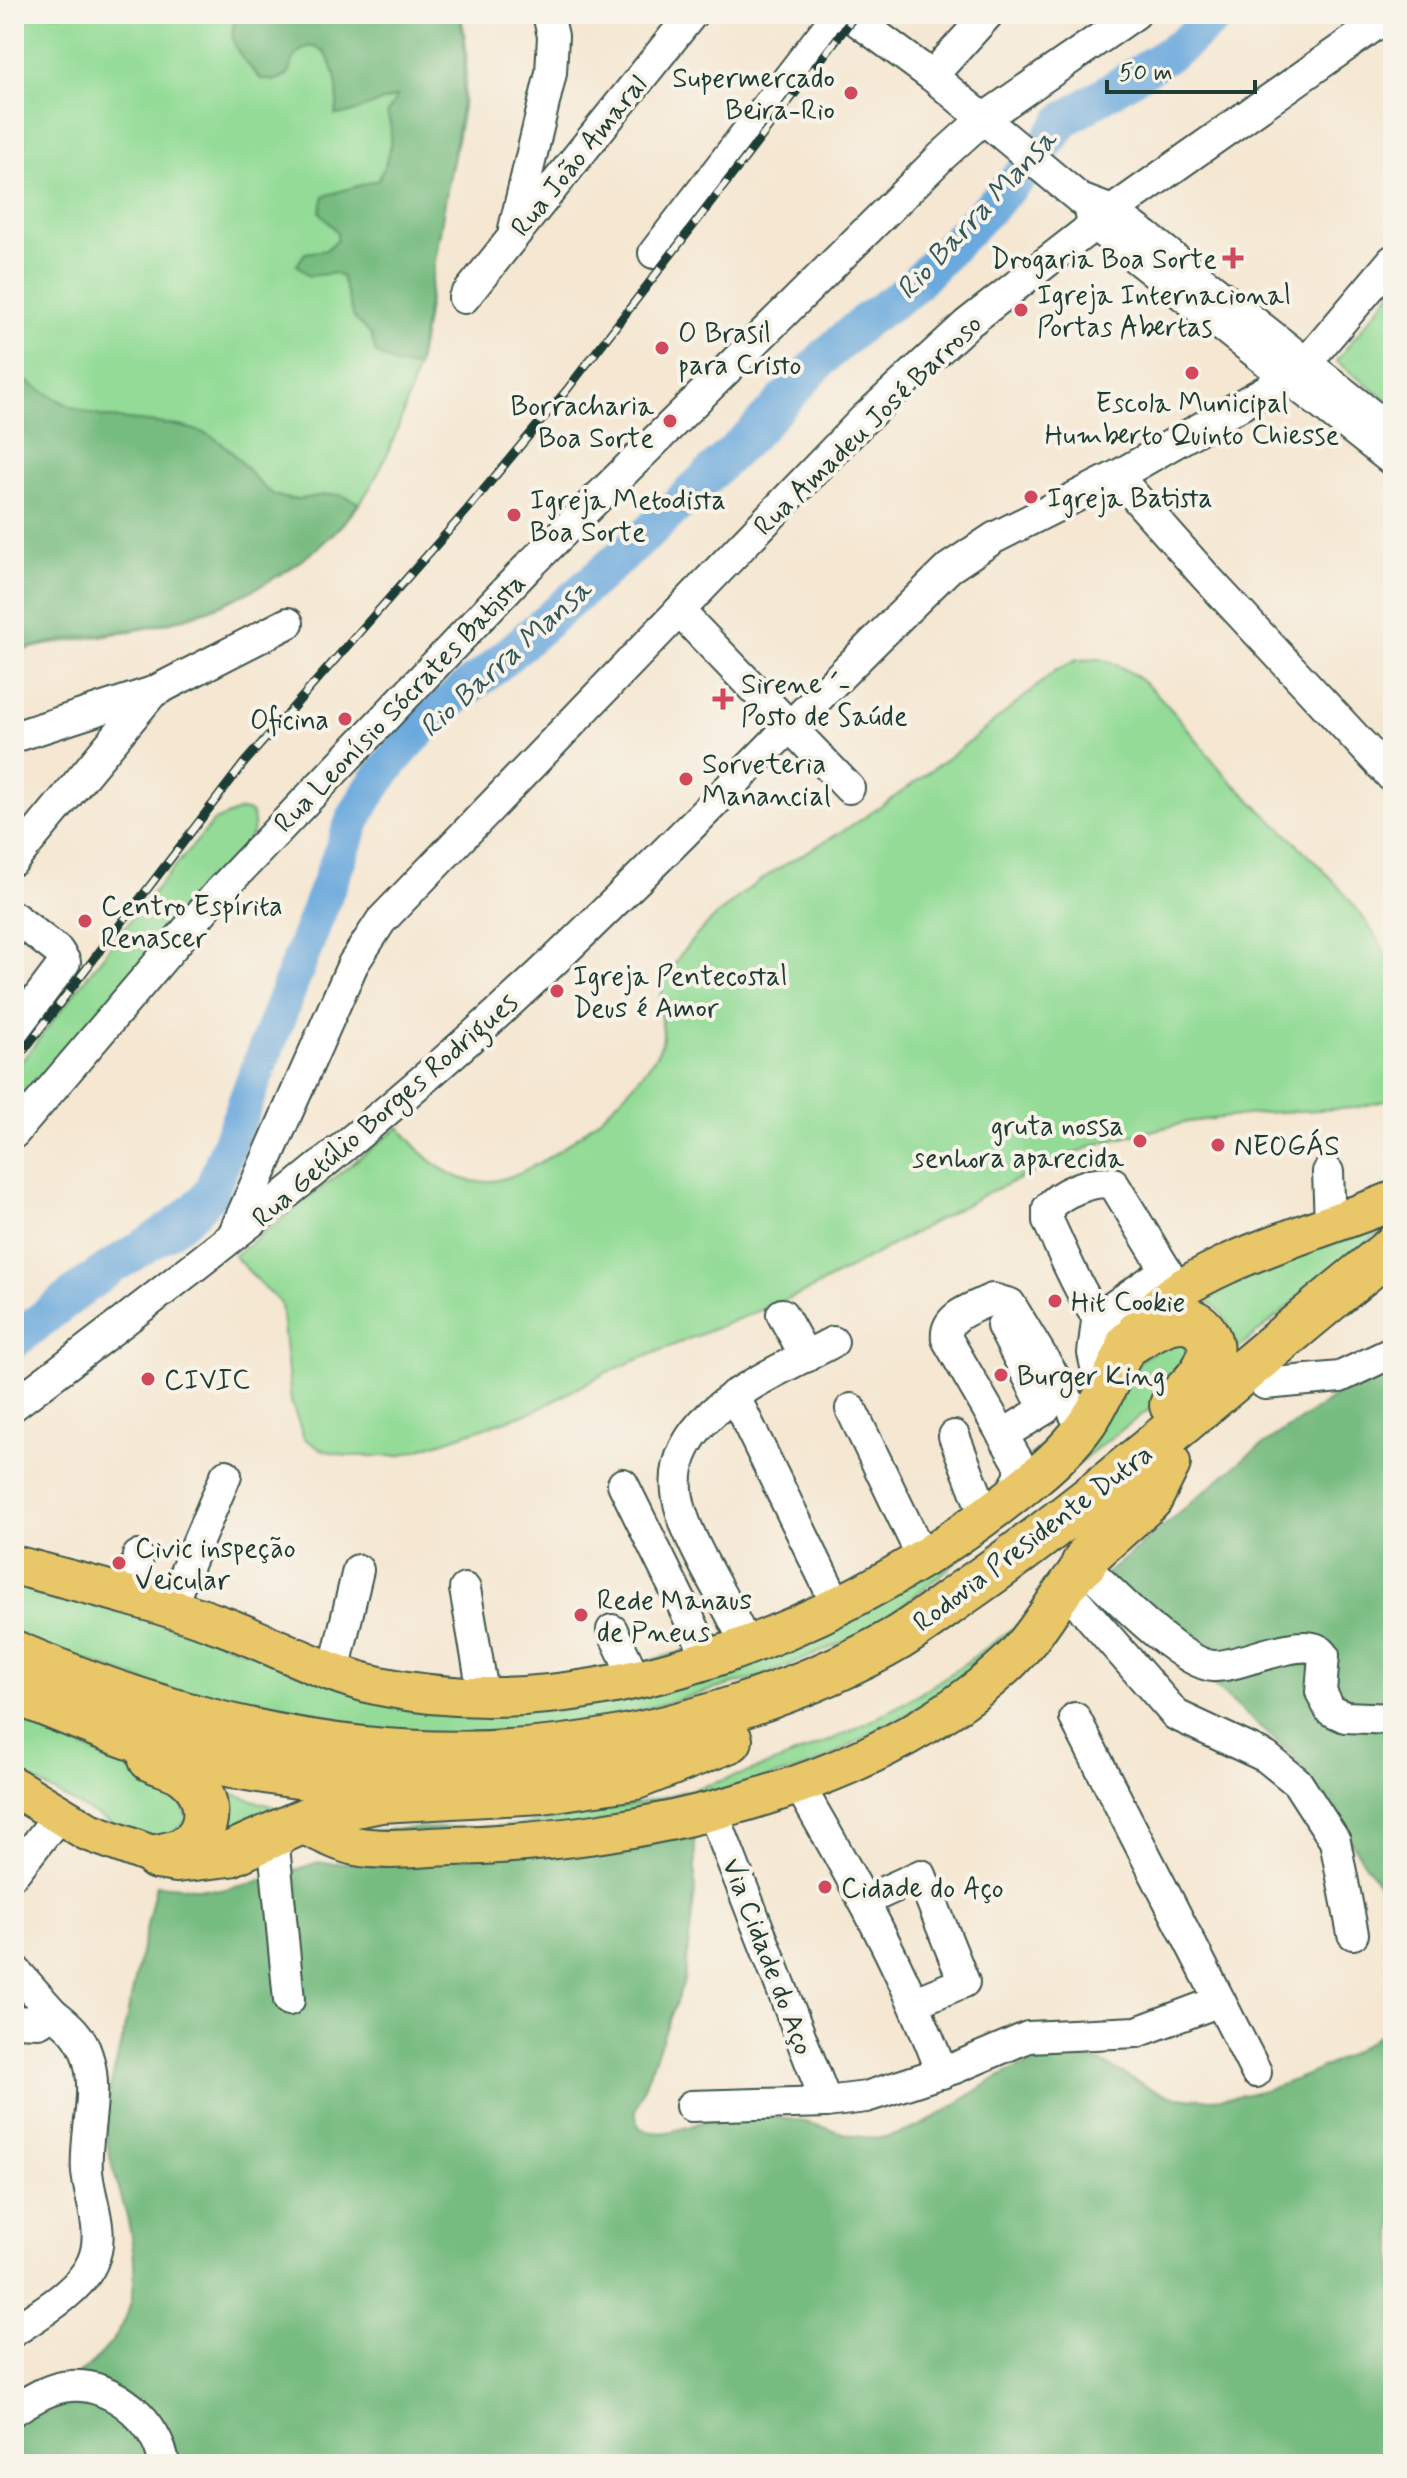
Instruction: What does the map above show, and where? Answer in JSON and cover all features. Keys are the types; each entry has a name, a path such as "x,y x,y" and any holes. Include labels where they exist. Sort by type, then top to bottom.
{"highway":[{"name":"Rodovia Presidente Dutra","path":"14,1653 168,1711 229,1728 307,1742 430,1756 571,1748 658,1732 775,1696 898,1638 1033,1543 1393,1248"},
{"name":"Rodovia Presidente Dutra","path":"14,1691 102,1726 219,1763 382,1785 499,1781 610,1769 730,1740 782,1723 892,1671 973,1619 1090,1534 1168,1463 1393,1281"},
{"path":"430,1756 635,1721 804,1670 883,1631 991,1557 1084,1481 1171,1405 1200,1375 1210,1355 1210,1340 1202,1328 1188,1320 1108,1327"},
{"path":"1073,1576 1090,1553 1150,1499 1168,1463"},
{"path":"14,1706 183,1771 194,1781 204,1795 206,1823 186,1849 157,1857"},
{"path":"157,1857 177,1860 230,1854 326,1811 381,1800 542,1791 636,1777 730,1740"}],"main road":[{"path":"14,1565 221,1625 334,1671 410,1692 484,1698 556,1694 709,1659 838,1607 924,1561 996,1508 1052,1462 1108,1327 1158,1305 1180,1275 1393,1201"},
{"path":"286,1830 355,1846 486,1846 607,1832 712,1810 798,1784 897,1742 982,1685 1023,1647 1073,1576"},
{"path":"14,1787 121,1847 157,1857"}],"street":[{"path":"513,234 551,73 553,36 548,14"},
{"name":"Rua João Amaral","path":"464,298 692,14"},
{"path":"654,253 838,14"},
{"path":"848,14 932,76 1093,210 1296,371 1393,461"},
{"path":"932,76 988,14"},
{"name":"Rua Leonísio Sócrates Batista","path":"14,1133 219,892 529,566 994,128 1135,14"},
{"name":"Rua Amadeu José Barroso","path":"230,1242 353,964 381,921 864,419 1093,210 1391,14"},
{"name":"Rua Getúlio Borges Rodrigues","path":"14,1405 230,1242 555,960 949,568 994,538 1117,476 1296,371 1393,260"},
{"path":"1296,371 1393,432"},
{"path":"1117,476 1206,577 1393,778"},
{"path":"679,611 849,788"},
{"path":"14,737 153,692 288,623"},
{"path":"14,860 153,692"},
{"path":"98,710 117,736"},
{"path":"14,917 58,951 65,962 14,1030"},
{"path":"1328,1172 1330,1223"},
{"path":"1108,1327 1048,1221 1047,1213 1054,1202 1091,1184 1113,1183 1180,1275"},
{"path":"782,1314 806,1357"},
{"path":"954,1436 996,1508 1021,1473 1004,1434 980,1396 955,1337 957,1332 992,1315 999,1319 1074,1408 1004,1434"},
{"path":"746,1646 685,1520 677,1480 688,1445 700,1426 734,1395 833,1342"},
{"path":"1265,1384 1340,1377 1393,1352"},
{"path":"734,1395 838,1607"},
{"path":"851,1409 924,1561"},
{"path":"169,1610 226,1475"},
{"path":"623,1484 709,1659"},
{"path":"132,1599 138,1556"},
{"path":"334,1671 358,1570"},
{"path":"1073,1576 1199,1664 1232,1665 1299,1646 1313,1646 1324,1655 1321,1692 1330,1710 1345,1717 1393,1719"},
{"path":"1073,1576 1176,1715 1266,1757 1297,1782 1335,1841 1353,1934"},
{"path":"465,1589 484,1698"},
{"path":"612,1630 635,1678"},
{"path":"1075,1718 1256,2072"},
{"path":"798,1784 866,1900 915,2002 942,2073"},
{"name":"Via Cidade do Aço","path":"712,1810 826,2102"},
{"path":"14,1873 60,1814"},
{"path":"286,1830 289,2000"},
{"path":"866,1900 921,1875 964,1982 915,2002"},
{"path":"14,1969 53,2013 75,2032 91,2069 86,2159 97,2216 97,2249 79,2282 14,2331"},
{"path":"691,2106 826,2102 884,2093 1028,2037 1137,2032 1220,2001"},
{"path":"14,2021 39,2022 53,2013"},
{"path":"14,2410 38,2396 69,2386 97,2389 124,2403 148,2426 158,2439 164,2464"}],"green space":[{"path":"14,14 460,14 467,64 461,121 439,230 417,367 391,445 373,483 350,516 308,555 284,572 206,611 151,627 14,652"},
{"path":"240,14 460,14 465,53 462,103 417,367 397,365 376,353 371,335 354,318 342,277 335,273 309,276 297,265 305,253 326,250 337,240 337,232 320,212 324,196 378,180 390,148 391,131 387,114 397,96 347,114 335,115 337,91 332,65 318,48 309,47 298,53 287,76 273,81 261,79 242,57 233,40 234,23"},
{"path":"1393,290 1393,405 1336,361"},
{"path":"14,374 85,412 204,433 226,446 260,484 277,496 299,499 336,495 358,503 318,547 293,566 239,597 152,626 66,639 14,652"},
{"path":"1101,659 1121,667 1157,694 1232,782 1341,889 1377,938 1393,974 1393,1099 1355,1108 1262,1113 1188,1122 1097,1144 983,1195 812,1289 605,1373 537,1410 399,1456 346,1456 320,1449 304,1438 291,1402 281,1304 234,1256 399,1127 422,1153 440,1167 471,1181 495,1180 520,1172 574,1140 621,1097 655,1057 663,1033 659,1007 664,984 680,956 713,919 769,874 857,822 921,778 1056,670 1077,660"},
{"path":"241,810 251,812 254,821 247,842 14,1121 14,1071 144,903 214,821"},
{"path":"1393,1221 1231,1354 1231,1336 1226,1321 1217,1308 1202,1297 1219,1284"},
{"path":"1183,1336 1191,1351 1163,1399 1092,1452 885,1620 849,1640 766,1675 585,1726 428,1737 234,1713 14,1635 14,1582 80,1598 445,1713 872,1603 1127,1367"},
{"path":"1393,1358 1393,1905 1292,1755 1097,1582 1248,1455"},
{"path":"1031,1615 997,1665 811,1767 584,1826 355,1834 397,1829 525,1824 625,1806 724,1780 820,1745 911,1699"},
{"path":"14,1719 176,1788 188,1820 156,1848 14,1770"},
{"path":"225,1791 286,1811 214,1837 226,1808"},
{"path":"695,1826 695,1891 684,1981 635,2111 639,2127 650,2131 673,2131 721,2116 741,2115 796,2120 863,2137 886,2137 937,2116 1010,2071 1050,2059 1085,2058 1108,2065 1157,2091 1185,2098 1215,2099 1281,2085 1313,2072 1370,2041 1393,2024 1393,2464 14,2464 14,2417 95,2360 113,2340 126,2317 133,2289 134,2257 108,2147 106,2113 156,1885 221,1890 316,1863 426,1862"}],"waterway":[{"name":"Rio Barra Mansa","path":"14,1341 100,1275 190,1215 211,1192 353,821 377,781 410,740 448,703 486,674 647,534 754,432 826,355 866,320 908,291 1024,172 1064,120 1181,46 1219,14"}],"railway":[{"path":"14,1063 244,763 467,510 566,391 856,14"}],"place":[{"name":"Supermercado Beira-Rio","path":"851,93"},
{"name":"Drogaria Boa Sorte","path":"1233,258"},
{"name":"Igreja Internacional Portas Abertas","path":"1021,310"},
{"name":"O Brasil para Cristo","path":"662,348"},
{"name":"Escola Municipal Humberto Quinto Chiesse","path":"1192,373"},
{"name":"Borracharia Boa Sorte","path":"670,421"},
{"name":"Igreja Batista","path":"1031,497"},
{"name":"Igreja Metodista Boa Sorte","path":"514,515"},
{"name":"Sirene ´- Posto de Saúde","path":"723,699"},
{"name":"Oficina","path":"345,719"},
{"name":"Sorveteria Manancial","path":"686,779"},
{"name":"Centro Espírita Renascer","path":"85,921"},
{"name":"Igreja Pentecostal Deus é Amor","path":"557,991"},
{"name":"gruta nossa senhora aparecida","path":"1140,1141"},
{"name":"NEOGÁS","path":"1218,1145"},
{"name":"Hit Cookie","path":"1055,1301"},
{"name":"Burger King","path":"1001,1375"},
{"name":"CIVIC","path":"148,1379"},
{"name":"Civic inspeção Veicular","path":"119,1563"},
{"name":"Rede Manaus de Pneus","path":"581,1615"},
{"name":"Cidade do Aço","path":"825,1887"}]}
